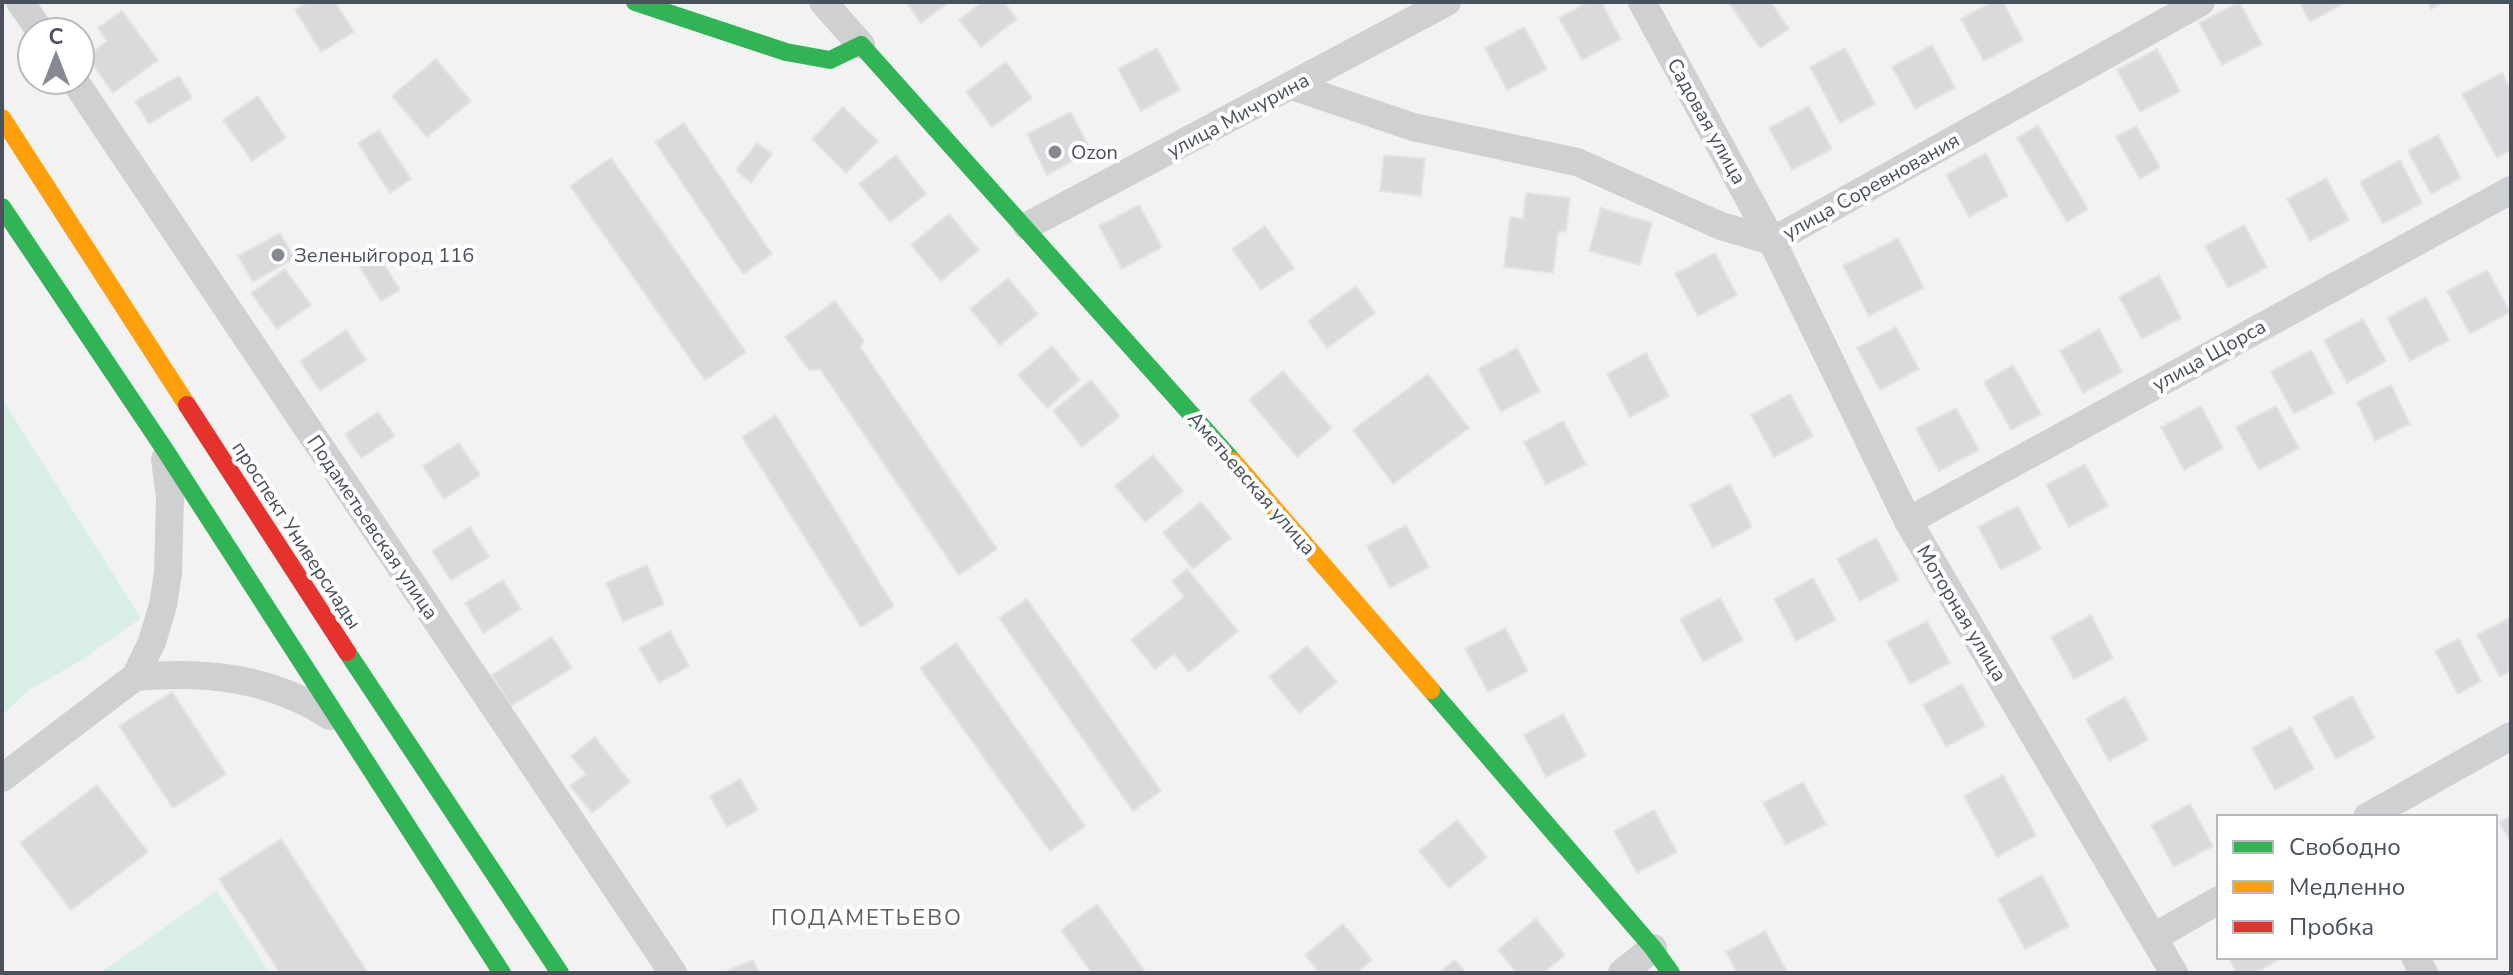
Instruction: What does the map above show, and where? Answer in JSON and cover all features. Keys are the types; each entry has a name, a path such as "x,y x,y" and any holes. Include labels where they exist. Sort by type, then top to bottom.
{"main road":[{"path":"635,2 786,52 830,60 861,45"},
{"name":"Аметьевская улица","path":"861,45 1027,226 1333,575 1653,948 1671,973"},
{"name":"проспект Универсиады","path":"2,118 390,719 560,973"},
{"path":"2,207 165,450 502,973"}],"street":[{"name":"Аметьевская улица","path":"823,2 861,45"},
{"name":"улица Мичурина","path":"1027,226 1447,2"},
{"name":"Садовая улица","path":"1642,2 1772,241"},
{"name":"улица Соревнования","path":"1292,86 1413,127 1577,162 1721,226 1772,241 2201,2"},
{"name":"Подаметьевская улица","path":"85,96 673,973"},
{"name":"улица Щорса","path":"1908,521 2511,190"},
{"name":"Моторная улица","path":"1772,241 1908,521 2174,973"},
{"path":"2,778 135,677 152,642 168,573 170,498 165,450"},
{"path":"135,677 204,674 241,681 287,693 309,702 337,720"},
{"path":"2371,815 2511,736"},
{"path":"2154,937 2217,901"},
{"path":"1622,973 1653,948"}],"green space":[{"path":"2,399 141,618 82,660 29,690 2,715"},
{"path":"216,891 270,973 100,973"}],"building":[{"path":"307,2 335,2 354,32 321,52 295,10"},
{"path":"906,2 949,2 921,23"},
{"path":"982,2 1004,2 1017,19 981,47 959,20"},
{"path":"1588,2 1601,2 1621,39 1582,60 1559,18"},
{"path":"1728,2 1771,2 1789,29 1760,48"},
{"path":"1992,2 2003,2 2023,40 1984,61 1961,19"},
{"path":"2239,2 2262,44 2222,65 2199,23"},
{"path":"2299,2 2346,2 2310,22"},
{"path":"2428,2 2445,2 2431,9"},
{"path":"122,11 158,60 113,93 96,69 96,49 107,41 98,28"},
{"path":"1524,27 1547,69 1507,90 1485,48"},
{"path":"1932,45 1955,88 1915,109 1892,67"},
{"path":"1157,48 1180,90 1141,111 1118,69"},
{"path":"1845,48 1875,104 1840,123 1810,67"},
{"path":"2157,49 2180,91 2140,112 2117,70"},
{"path":"436,59 471,101 427,137 392,96"},
{"path":"1006,62 1032,98 992,127 966,92"},
{"path":"2502,73 2511,90 2511,150 2497,158 2462,94"},
{"path":"179,76 192,98 149,124 135,101"},
{"path":"258,96 286,138 252,161 223,120"},
{"path":"1809,106 1832,149 1792,170 1769,128"},
{"path":"843,107 878,141 846,173 812,139"},
{"path":"1071,112 1091,151 1047,175 1027,134"},
{"path":"684,123 772,254 743,274 655,142"},
{"path":"2038,125 2088,209 2067,222 2017,138"},
{"path":"2136,126 2160,167 2140,179 2116,137"},
{"path":"379,130 411,179 390,193 358,143"},
{"path":"2438,135 2461,178 2431,194 2408,151"},
{"path":"757,143 772,154 751,183 736,170"},
{"path":"1986,153 2008,196 1969,217 1946,175"},
{"path":"896,155 926,194 890,222 859,184"},
{"path":"1384,155 1425,159 1421,196 1380,191"},
{"path":"611,158 746,352 705,380 570,186"},
{"path":"2400,160 2422,203 2383,224 2360,182"},
{"path":"2326,178 2349,220 2310,241 2287,199"},
{"path":"1526,193 1570,198 1566,231 1558,232 1553,273 1504,267 1510,217 1523,219"},
{"path":"1139,205 1162,247 1122,269 1099,226"},
{"path":"1601,208 1652,223 1640,265 1589,251"},
{"path":"949,214 979,250 941,281 911,245"},
{"path":"2244,225 2267,267 2228,288 2205,246"},
{"path":"1265,226 1294,268 1261,290 1232,249"},
{"path":"280,233 295,258 253,282 238,256"},
{"path":"1898,238 1924,288 1869,316 1843,266"},
{"path":"374,248 400,290 381,301 355,259"},
{"path":"1715,253 1737,295 1698,316 1675,274"},
{"path":"285,269 311,305 277,329 251,293"},
{"path":"2487,270 2510,312 2470,334 2447,291"},
{"path":"2159,275 2181,318 2142,339 2119,297"},
{"path":"1008,278 1038,314 1000,345 970,309"},
{"path":"1356,286 1375,313 1327,348 1308,321"},
{"path":"2426,297 2449,340 2410,361 2387,318"},
{"path":"835,301 864,341 860,347 997,549 959,575 820,369 809,370 785,337"},
{"path":"2363,319 2386,361 2347,383 2324,340"},
{"path":"1896,327 1919,369 1880,390 1857,348"},
{"path":"2099,329 2122,372 2083,393 2060,351"},
{"path":"346,330 366,360 320,391 300,361"},
{"path":"1052,346 1080,380 1047,408 1018,375"},
{"path":"1517,348 1540,391 1501,412 1478,369"},
{"path":"2311,350 2334,393 2294,414 2271,372"},
{"path":"1646,353 1669,396 1630,417 1607,374"},
{"path":"2013,365 2041,414 2011,430 1984,382"},
{"path":"1283,371 1332,428 1297,457 1249,400"},
{"path":"1428,374 1469,428 1393,484 1353,430"},
{"path":"1091,380 1120,416 1082,447 1053,411"},
{"path":"2391,385 2410,424 2375,441 2357,402"},
{"path":"1790,394 1813,436 1774,457 1751,415"},
{"path":"2201,406 2223,448 2184,470 2161,427"},
{"path":"2276,406 2299,448 2259,470 2236,427"},
{"path":"1956,408 1979,450 1939,471 1916,429"},
{"path":"378,412 395,436 361,458 345,434"},
{"path":"776,415 894,606 861,627 742,437"},
{"path":"1563,421 1586,464 1546,485 1524,442"},
{"path":"459,443 480,475 444,499 423,466"},
{"path":"1153,455 1183,491 1145,522 1115,486"},
{"path":"2085,464 2108,506 2069,527 2046,485"},
{"path":"1730,484 1752,527 1713,548 1690,505"},
{"path":"1201,502 1231,538 1193,569 1163,533"},
{"path":"2018,506 2041,549 2001,570 1978,527"},
{"path":"1406,525 1429,567 1390,588 1367,546"},
{"path":"470,527 489,557 451,580 432,551"},
{"path":"1876,538 1899,580 1860,601 1837,559"},
{"path":"647,565 664,604 623,622 606,583"},
{"path":"1187,569 1238,631 1189,672 1174,654 1155,669 1131,640 1184,597 1172,581"},
{"path":"1813,578 1836,620 1796,641 1774,599"},
{"path":"503,580 521,609 483,633 465,603"},
{"path":"1720,598 1743,640 1703,662 1680,619"},
{"path":"1027,599 1161,791 1133,811 999,618"},
{"path":"2091,615 2113,658 2074,679 2051,637"},
{"path":"2511,617 2511,671 2500,677 2477,635"},
{"path":"1927,621 1950,663 1910,684 1887,642"},
{"path":"1505,628 1528,671 1488,692 1465,649"},
{"path":"670,631 689,666 659,683 639,648"},
{"path":"552,637 572,668 511,706 492,675"},
{"path":"2459,639 2481,681 2458,694 2435,651"},
{"path":"956,643 1085,826 1050,851 920,668"},
{"path":"1307,646 1337,682 1299,713 1269,677"},
{"path":"1962,684 1985,726 1946,747 1923,705"},
{"path":"172,692 226,774 173,808 119,726"},
{"path":"2352,696 2375,738 2336,759 2313,717"},
{"path":"2125,697 2148,740 2109,761 2086,719"},
{"path":"1563,714 1586,756 1546,777 1524,735"},
{"path":"2291,727 2314,769 2275,790 2252,748"},
{"path":"595,737 630,782 592,813 570,786 586,774 571,756"},
{"path":"2003,775 2036,835 1997,857 1964,796"},
{"path":"740,779 758,810 727,827 710,796"},
{"path":"1803,782 1826,824 1786,845 1763,803"},
{"path":"97,785 148,852 71,910 20,843"},
{"path":"2190,804 2213,846 2174,867 2151,825"},
{"path":"1654,810 1677,852 1637,873 1614,831"},
{"path":"2511,816 2511,843 2499,822"},
{"path":"1457,820 1487,857 1449,888 1419,851"},
{"path":"281,839 368,973 280,973 219,879"},
{"path":"2042,875 2069,926 2025,949 1998,899"},
{"path":"1097,904 1146,973 1092,973 1061,930"},
{"path":"1536,919 1565,955 1543,973 1517,973 1498,950"},
{"path":"1343,924 1372,960 1357,973 1320,973 1305,955"},
{"path":"1765,931 1788,973 1737,973 1726,952"},
{"path":"2229,959 2280,959 2254,973 2237,973"},
{"path":"753,960 759,973 725,973 725,972"},
{"path":"1455,960 1466,973 1438,973"}],"traffic: fast":[{"path":"635,2 786,52 830,60 861,45 1233,461"},
{"path":"2,207 165,450 502,973"},
{"path":"347,652 560,973"},
{"path":"1431,690 1653,948 1671,973"}],"traffic: slow":[{"path":"2,118 187,405"},
{"path":"1233,461 1431,690"}],"traffic: jam":[{"path":"187,405 347,652"}],"place":[{"name":"Ozon","path":"1055,152"},
{"name":"Зеленыйгород 116","path":"278,255"}],"district":[{"name":"ПОДАМЕТЬЕВО","path":"867,917"}]}
